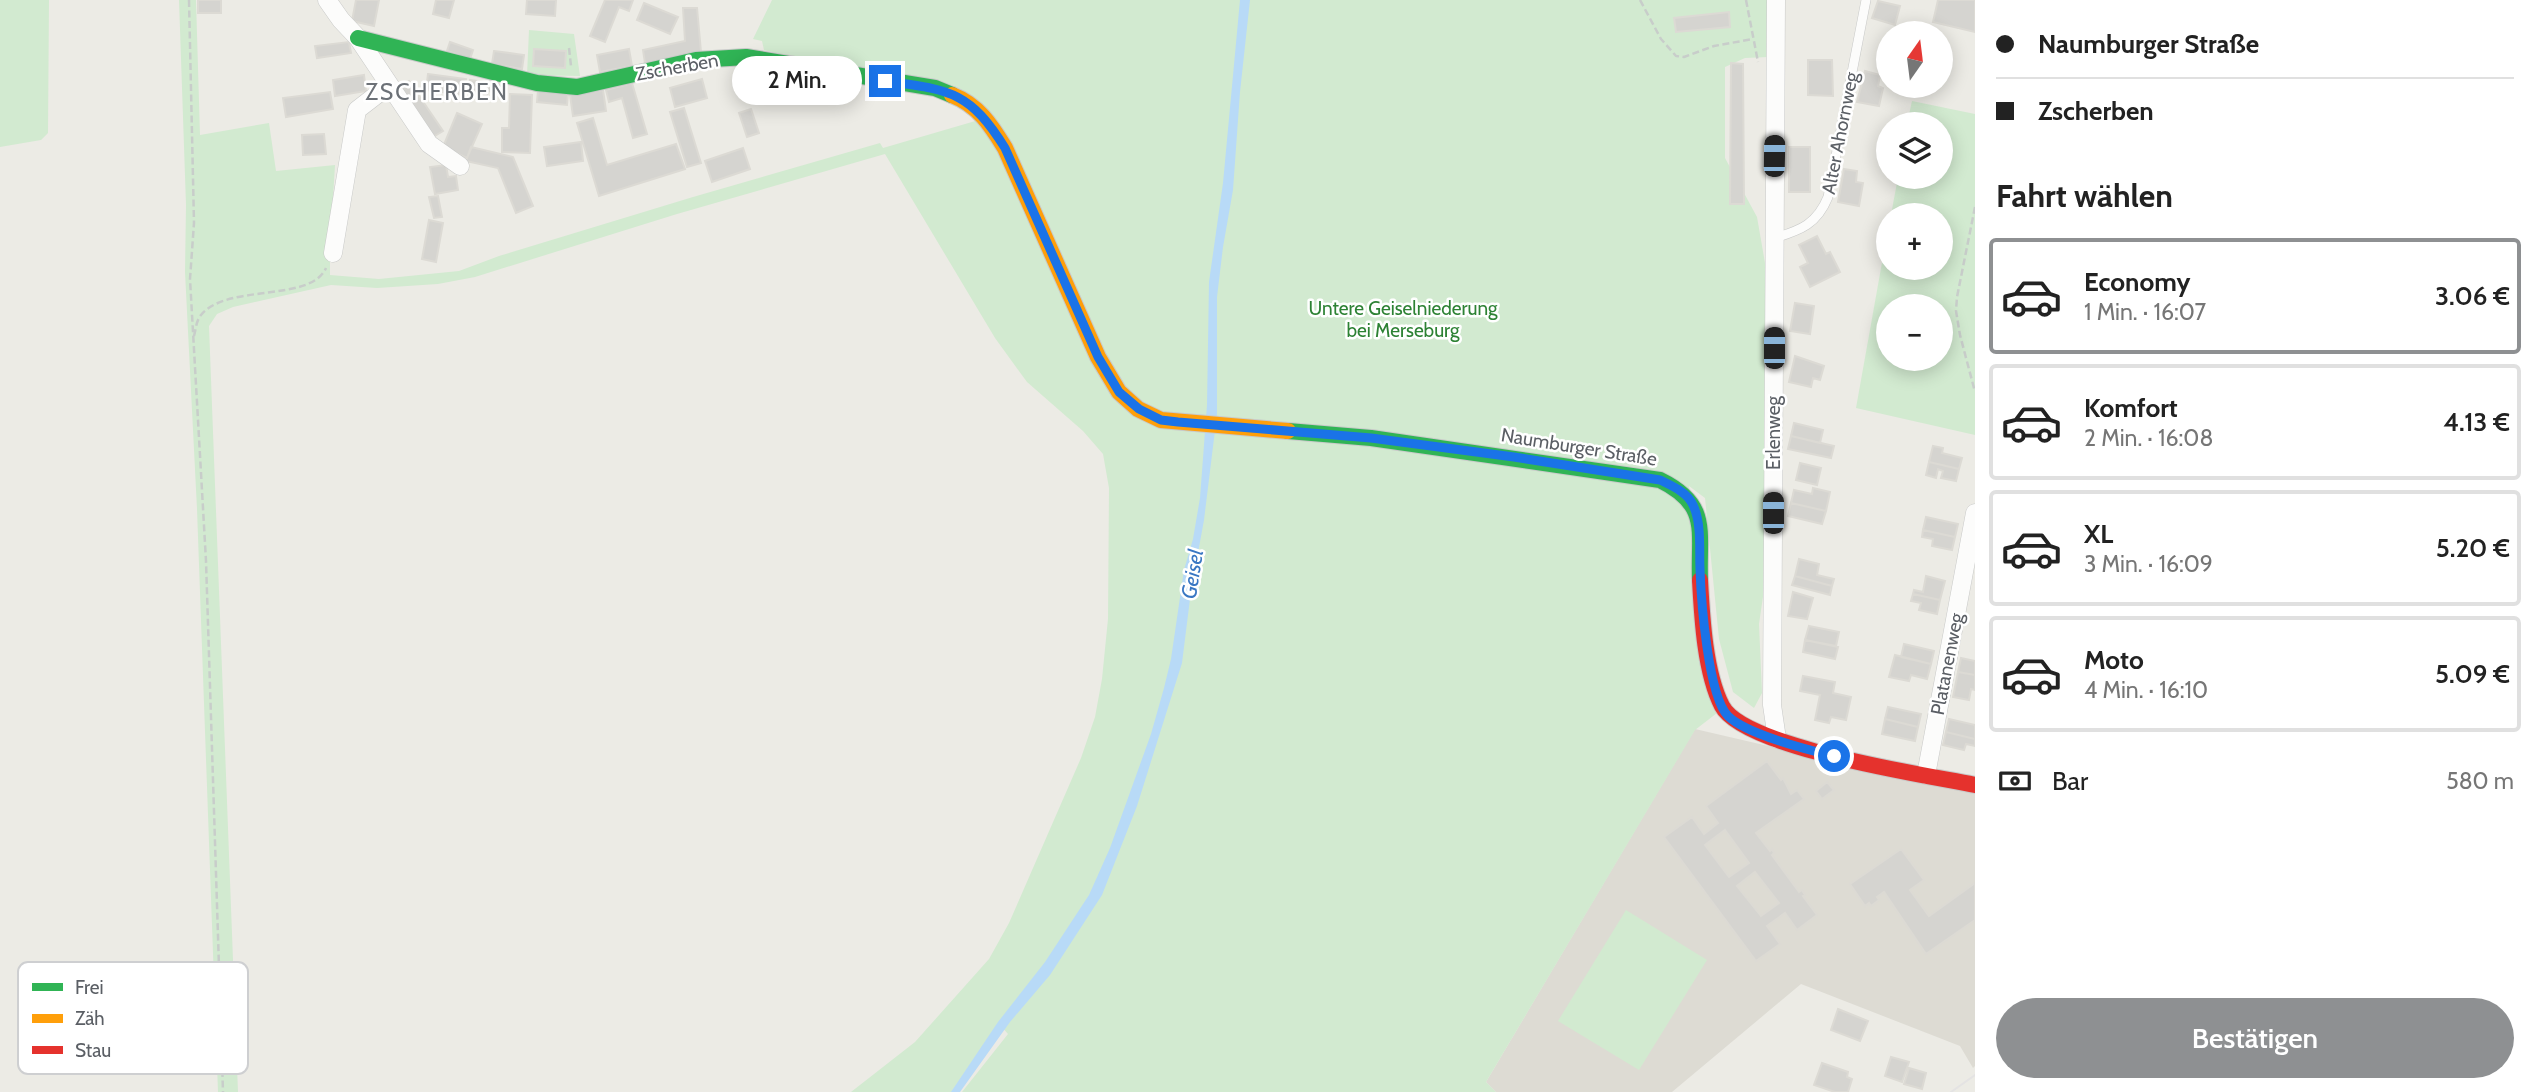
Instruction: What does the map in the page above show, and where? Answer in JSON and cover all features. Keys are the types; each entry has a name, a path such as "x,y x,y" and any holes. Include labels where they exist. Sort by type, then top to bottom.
{"street":[{"path":"327,0 358,38 429,144 460,166"},
{"name":"Erlenweg","path":"1776,0 1772,705 1777,739"},
{"name":"Zscherben","path":"358,38 537,83 577,87 696,60 746,57 935,88 966,100 989,121 1005,148 1098,357 1119,392 1139,409 1161,420 1229,426"},
{"path":"333,253 357,110 388,86"},
{"name":"Naumburger Straße","path":"1229,426 1371,438 1514,457 1660,480 1679,489 1693,504 1698,523 1700,587 1710,664 1716,692 1727,716 1749,729 1811,751 1975,785"},
{"name":"Platanenweg","path":"1926,775 1975,513"}],"lane":[{"name":"Alter Ahornweg","path":"1775,238 1802,229 1822,211 1825,204 1866,0"}],"path":[{"path":"189,0 194,223 190,279 206,561 219,962"},
{"path":"1640,0 1661,39 1676,57 1684,57 1714,46 1754,39"},
{"path":"1975,207 1956,312 1975,392"},
{"path":"1968,240 1975,242"},
{"path":"193,339 198,318 211,305 242,296 298,288 323,274 333,253"},
{"path":"222,1074 223,1092"}],"shaded area":[{"path":"1695,729 1975,794 1973,1068 1960,1046 1801,984 1672,1092 1496,1092 1486,1082"}],"green space":[{"path":"0,0 49,0 48,133 41,140 0,147"},
{"name":"Untere Geiselniederung bei Merseburg","path":"179,0 196,0 200,135 269,123 276,171 335,165 330,275 379,279 459,271 499,256 693,197 880,143 883,148 989,117 982,104 764,50 762,41 753,39 772,0 1767,0 1768,57 1745,58 1725,67 1725,158 1757,217 1765,263 1765,583 1759,624 1762,693 1754,708 1733,692 1719,639 1705,498 1689,486 1717,713 1695,730 1486,1082 1496,1092 962,1092 1008,1034 1001,1026 956,1092 851,1092 915,1042 989,959 1009,923 1081,758 1095,717 1108,619 1109,488 1103,454 1083,431 1027,382 995,338 885,154 677,214 475,277 438,284 377,288 331,285 233,307 217,314 209,326 233,962 213,962 197,509 185,272 186,205"},
{"path":"529,30 574,34 580,76 527,75"},
{"path":"1912,101 1975,114 1975,435 1856,408 1876,296 1876,371 1953,371 1953,294 1876,294 1879,280 1953,280 1953,203 1893,203 1896,189 1953,189 1953,112 1910,112"},
{"path":"1626,910 1707,960 1639,1070 1558,1021"},
{"name":"Untere Geiselniederung bei Merseburg","path":"217,1074 237,1074 238,1092 218,1092"}],"water":[{"name":"Geisel","path":"1240,0 1250,0 1233,190 1217,297 1217,414 1182,663 1137,806 1102,895 1050,975 1010,1022 960,1092 951,1092 998,1022 1045,962 1089,895 1110,848 1151,734 1164,688 1184,570 1200,498 1207,405 1209,282 1223,183"}],"building":[{"path":"198,0 221,0 221,13 198,13"},
{"path":"356,0 379,0 374,26 352,21"},
{"path":"436,0 454,0 449,18 433,14"},
{"path":"527,0 556,0 555,16 526,14"},
{"path":"605,0 633,0 629,11 619,7 605,42 590,36"},
{"path":"1938,0 1975,0 1975,32 1953,27 1953,21 1933,21"},
{"path":"1878,1 1900,6 1896,21 1872,18"},
{"path":"644,3 678,17 670,34 637,20"},
{"path":"683,8 697,8 701,52 645,63 643,50 685,41"},
{"path":"1729,12 1730,27 1676,32 1674,18"},
{"path":"349,42 351,53 317,58 315,46"},
{"path":"450,42 473,50 470,59 447,51"},
{"path":"534,49 566,51 565,68 533,66"},
{"path":"629,49 632,66 600,72 597,55"},
{"path":"494,51 524,55 522,69 492,64"},
{"path":"1808,60 1832,60 1833,96 1808,95"},
{"path":"1731,63 1743,64 1744,204 1730,204"},
{"path":"1865,71 1876,74 1876,98 1881,98 1879,106 1857,102"},
{"path":"428,74 466,79 464,95 426,90"},
{"path":"364,75 366,91 335,96 333,80"},
{"path":"702,79 707,98 675,107 670,88"},
{"path":"470,80 505,85 504,93 488,91 487,95 468,92"},
{"path":"409,81 443,131 430,139 396,89"},
{"path":"632,83 647,134 633,138 622,98 609,102 606,90"},
{"path":"538,90 568,94 567,105 537,102"},
{"path":"603,90 606,111 573,116 570,95"},
{"path":"330,92 333,109 286,117 283,98"},
{"path":"510,94 532,95 530,153 502,152 502,128 509,128"},
{"path":"684,108 701,163 687,167 670,112"},
{"path":"751,109 759,133 747,137 739,113"},
{"path":"457,113 482,124 467,158 443,147"},
{"path":"593,118 607,165 676,144 685,169 599,196 577,123"},
{"path":"324,134 326,154 303,155 302,135"},
{"path":"581,142 583,161 547,166 544,147"},
{"path":"471,147 513,157 533,206 516,213 498,168 466,161"},
{"path":"1789,147 1810,147 1810,192 1789,192"},
{"path":"743,148 750,169 712,182 705,161"},
{"path":"446,165 448,177 456,176 458,190 435,194 430,167"},
{"path":"1844,169 1857,171 1856,182 1863,183 1859,206 1838,202"},
{"path":"438,196 442,217 434,218 429,197"},
{"path":"429,220 443,223 436,262 422,259"},
{"path":"1817,236 1826,254 1830,252 1840,272 1810,287 1800,267 1808,263 1799,245"},
{"path":"1795,303 1814,306 1810,334 1790,331"},
{"path":"1795,356 1824,366 1820,380 1813,378 1811,387 1789,382"},
{"path":"1794,423 1823,430 1820,443 1791,436"},
{"path":"1791,436 1834,446 1831,458 1788,449"},
{"path":"1933,446 1943,448 1942,453 1962,458 1959,469 1929,462"},
{"path":"1929,462 1959,469 1956,481 1941,478 1943,471 1938,469 1936,478 1926,475"},
{"path":"1800,463 1821,468 1817,485 1796,480"},
{"path":"1813,488 1830,492 1826,511 1791,503 1794,490 1812,494"},
{"path":"1791,503 1826,511 1822,524 1788,516"},
{"path":"1926,517 1958,524 1955,537 1923,530"},
{"path":"1923,530 1955,537 1952,550 1932,546 1933,539 1922,537"},
{"path":"1799,559 1819,564 1817,575 1834,579 1832,586 1795,576"},
{"path":"1795,576 1832,586 1830,595 1792,585"},
{"path":"1926,576 1945,581 1940,600 1913,594 1914,590 1923,592"},
{"path":"1793,592 1813,598 1807,619 1788,616"},
{"path":"1913,594 1940,600 1937,614 1919,610 1921,603 1911,601"},
{"path":"1809,626 1839,632 1836,646 1805,640"},
{"path":"1805,640 1838,647 1835,659 1803,652"},
{"path":"1904,644 1934,651 1931,664 1901,657"},
{"path":"1895,655 1931,664 1927,679 1911,675 1909,681 1889,677"},
{"path":"1961,658 1975,661 1975,675 1958,672"},
{"path":"1958,672 1975,675 1975,690 1971,689 1969,700 1953,697"},
{"path":"1803,676 1835,682 1833,693 1851,697 1846,720 1831,717 1829,723 1815,720 1820,695 1800,691"},
{"path":"1888,707 1921,714 1918,727 1885,719"},
{"path":"1885,719 1918,727 1915,741 1882,734"},
{"path":"1949,719 1975,725 1975,739 1946,732"},
{"path":"1946,732 1975,739 1975,746 1966,744 1964,750 1943,745"},
{"path":"1767,761 1781,780 1783,778 1791,794 1797,790 1804,799 1756,833 1770,851 1772,849 1772,855 1799,892 1802,890 1805,895 1803,896 1817,915 1797,930 1785,913 1767,926 1780,944 1756,961 1664,837 1692,817 1704,834 1718,823 1706,806","holes":["1725,830 1749,863 1729,877 1705,845","1755,872 1779,903 1761,916 1737,886"]},
{"path":"1827,782 1834,790 1822,799 1816,791"},
{"path":"1901,849 1924,880 1910,890 1929,916 1975,883 1975,920 1926,954 1884,892 1871,906 1869,903 1865,906 1850,884"},
{"path":"1838,1009 1868,1021 1860,1041 1831,1030"},
{"path":"1891,1057 1909,1062 1902,1082 1885,1076"},
{"path":"1822,1063 1848,1072 1847,1077 1852,1079 1848,1092 1835,1092 1814,1085"},
{"path":"1909,1068 1926,1073 1922,1089 1904,1084"}],"tram line":[{"path":"1951,1092 1975,1075"}],"traffic: fast":[{"path":"358,38 537,83 577,87 696,60 746,57 935,88 952,95"},
{"path":"1288,431 1371,438 1660,480 1687,499 1695,510 1700,534 1700,580"}],"traffic: slow":[{"path":"952,95 977,110 1005,148 1098,357 1119,392 1138,409 1161,420 1288,431"}],"traffic: jam":[{"path":"1700,580 1705,645 1712,678 1722,706 1737,721 1764,735 1838,758 1975,785"}],"district":[{"name":"ZSCHERBEN","path":"437,92"}],"route":[{"path":"885,81 935,88 966,100 989,121 1005,148 1098,357 1119,392 1139,409 1161,420 1371,438 1514,457 1660,480 1679,489 1693,504 1698,523 1700,587 1710,664 1716,692 1727,716 1749,729 1811,751 1834,756"}]}
